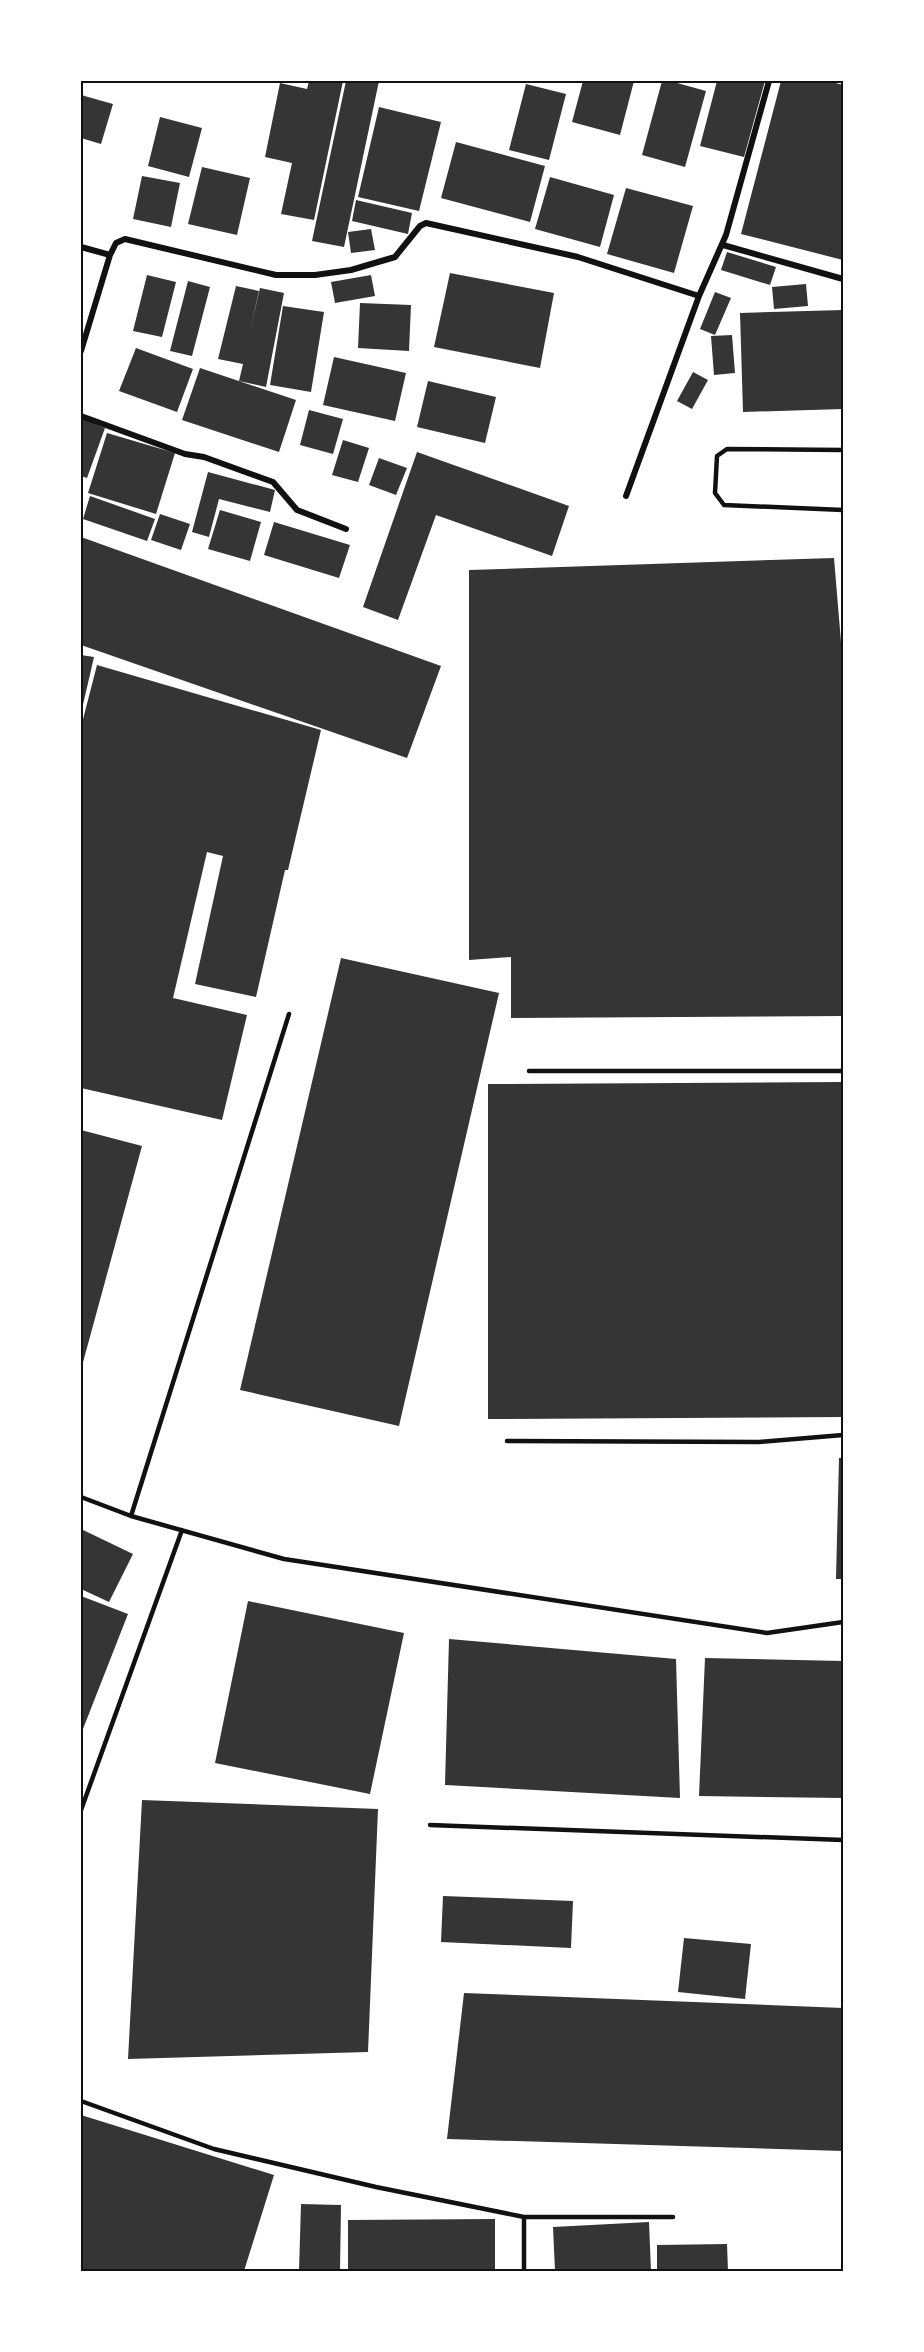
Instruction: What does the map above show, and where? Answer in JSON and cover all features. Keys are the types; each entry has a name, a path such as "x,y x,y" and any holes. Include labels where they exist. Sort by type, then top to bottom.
{"street":[{"path":"626,496 699,296 723,245 769,81"},
{"path":"81,351 110,255 116,243 124,239 276,275 315,275 351,270 395,257 420,226 426,223 578,257 699,296"},
{"path":"723,245 843,279"},
{"path":"81,247 110,255"},
{"path":"81,416 185,454 204,457 273,482 297,510 346,530"}],"lane":[{"path":"843,450 727,449 717,456 715,493 724,506 843,510"},
{"path":"131,1516 289,1014"},
{"path":"529,1071 843,1071"},
{"path":"507,1442 759,1442 843,1435"},
{"path":"81,1497 131,1516 284,1559 767,1633 843,1622"},
{"path":"81,1810 182,1530"},
{"path":"430,1825 843,1840"},
{"path":"81,2101 214,2149 376,2187 524,2217 673,2217"},
{"path":"524,2217 524,2271"}],"building":[{"path":"309,81 343,81 314,220 281,214 292,163 265,157 280,83 307,89"},
{"path":"346,81 379,81 344,247 312,241"},
{"path":"583,81 634,81 620,135 572,122"},
{"path":"662,81 706,91 685,167 642,155"},
{"path":"717,81 765,81 744,157 700,146"},
{"path":"781,81 828,81 843,85 843,260 741,234"},
{"path":"526,84 566,94 549,160 509,150"},
{"path":"81,95 113,104 101,144 81,138"},
{"path":"379,107 441,122 419,211 358,197"},
{"path":"160,117 202,128 189,177 148,166"},
{"path":"456,142 545,166 530,222 441,198"},
{"path":"202,167 250,178 237,235 188,224"},
{"path":"142,176 180,183 171,227 133,219"},
{"path":"550,177 614,195 600,247 535,229"},
{"path":"626,188 693,206 674,273 607,254"},
{"path":"356,200 412,213 408,234 352,221"},
{"path":"371,229 375,250 351,253 348,232"},
{"path":"727,252 776,267 770,285 721,270"},
{"path":"450,273 554,293 540,368 434,347"},
{"path":"147,275 176,282 162,337 133,331"},
{"path":"371,275 375,296 335,303 331,282"},
{"path":"188,281 210,287 192,356 170,351"},
{"path":"806,284 808,306 774,309 772,287"},
{"path":"236,286 259,291 249,335 260,288 284,293 266,387 239,381 243,364 218,359"},
{"path":"715,292 731,298 715,335 700,329"},
{"path":"360,303 411,305 409,351 358,348"},
{"path":"283,306 324,312 311,392 270,385"},
{"path":"843,310 843,409 743,412 740,313"},
{"path":"732,335 735,373 714,375 711,336"},
{"path":"136,348 193,369 177,412 119,391"},
{"path":"334,357 406,373 395,421 323,405"},
{"path":"200,368 296,400 279,452 182,420"},
{"path":"693,372 708,380 692,409 677,401"},
{"path":"428,381 496,397 485,443 417,427"},
{"path":"309,410 343,419 333,454 300,445"},
{"path":"81,418 105,428 87,478 81,476"},
{"path":"107,433 175,453 156,514 88,493"},
{"path":"343,440 369,448 358,482 332,475"},
{"path":"417,452 569,506 552,556 436,515 398,620 363,607"},
{"path":"379,458 407,468 396,495 369,485"},
{"path":"208,472 275,490 270,512 219,499 209,537 192,532"},
{"path":"90,496 155,519 147,541 83,519"},
{"path":"220,510 261,522 250,561 208,549"},
{"path":"160,514 190,524 181,550 151,540"},
{"path":"274,522 350,545 339,578 264,555"},
{"path":"81,537 441,666 407,758 81,645"},
{"path":"834,558 843,666 843,1016 511,1018 511,957 469,960 469,570"},
{"path":"81,655 94,657 82,709 81,709"},
{"path":"97,665 321,730 288,870 285,870 256,997 195,984 223,856 207,852 173,998 247,1015 222,1120 81,1088 81,727"},
{"path":"341,958 499,993 399,1426 240,1390"},
{"path":"843,1082 843,1417 488,1419 488,1084"},
{"path":"81,1130 142,1146 82,1366 81,1366"},
{"path":"839,1458 843,1458 843,1579 836,1579"},
{"path":"81,1529 133,1554 109,1602 81,1589"},
{"path":"81,1596 128,1614 81,1734"},
{"path":"248,1601 404,1633 370,1794 215,1763"},
{"path":"449,1639 676,1659 680,1798 445,1785"},
{"path":"705,1658 843,1661 843,1798 699,1796"},
{"path":"142,1800 378,1809 368,2052 128,2059"},
{"path":"443,1896 573,1901 571,1948 441,1942"},
{"path":"684,1938 751,1944 745,1999 678,1992"},
{"path":"464,1993 843,2008 843,2151 447,2139"},
{"path":"81,2115 274,2175 244,2271 81,2271"},
{"path":"301,2204 341,2205 340,2271 299,2271"},
{"path":"495,2219 495,2271 348,2271 348,2220"},
{"path":"649,2222 651,2271 555,2271 553,2227"},
{"path":"727,2244 728,2271 657,2271 657,2245"}]}
